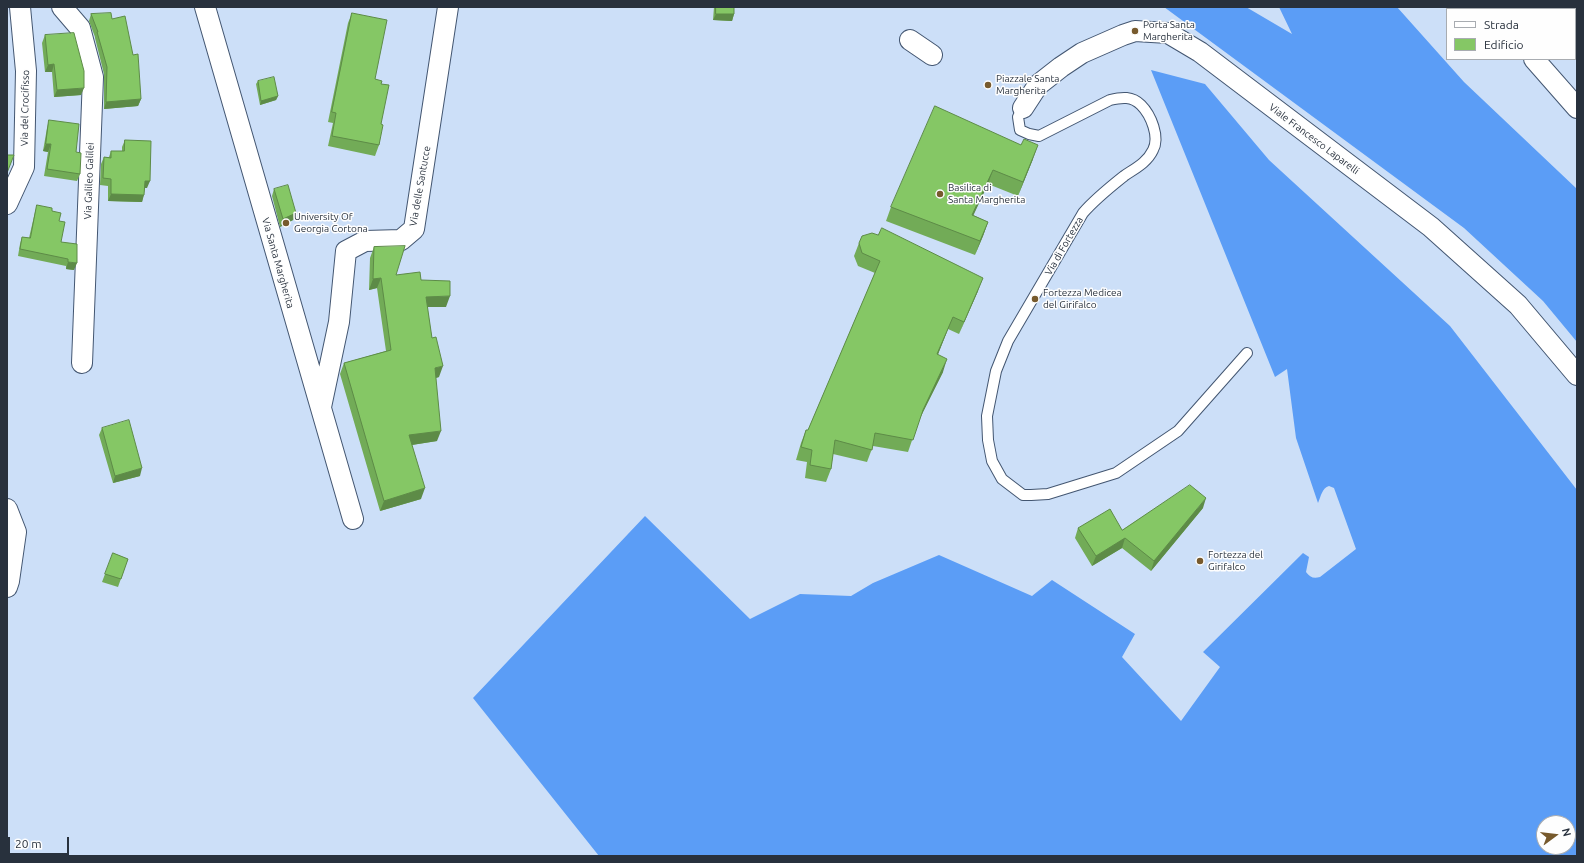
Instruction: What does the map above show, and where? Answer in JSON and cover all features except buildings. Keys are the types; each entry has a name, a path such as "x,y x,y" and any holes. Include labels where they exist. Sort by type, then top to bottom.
{"street":[{"name":"Via del Crocifisso","path":"7,204 24,167 26,71 20,7"},
{"name":"Via Galileo Galilei","path":"62,7 80,28 93,77 82,363"},
{"name":"Via Santa Margherita","path":"205,7 353,518"},
{"name":"Via delle Santucce","path":"321,409 339,322 346,251 364,241 401,240 414,229 448,7"},
{"name":"Viale Francesco Laparelli","path":"1022,108 1038,85 1082,53 1109,40 1135,31 1168,33 1200,52 1431,227 1518,305 1577,375"},
{"path":"910,40 932,55"},
{"path":"1535,60 1577,108"},
{"path":"7,510 16,532 7,587"}],"lane":[{"name":"Via di Fortezza","path":"1022,108 1018,117 1020,130 1039,136 1110,100 1120,97 1131,98 1141,105 1150,118 1155,143 1154,149 1147,159 1100,195 1083,213 1008,341 996,371 987,416 988,440 992,461 1002,479 1022,494 1031,495 1048,494 1116,473 1178,431 1247,353"}],"shaded area":[{"path":"1164,7 1246,7 1292,34 1279,7 1397,7 1464,82 1577,189 1577,342 1543,301 1464,228"},
{"path":"1151,70 1205,84 1269,160 1450,326 1577,490 1577,856 599,856 473,698 645,516 750,619 800,594 851,596 873,583 939,555 1032,596 1052,580 1135,634 1122,657 1181,721 1220,667 1203,652 1303,553 1309,557 1306,572 1315,578 1320,577 1356,549 1334,488 1329,486 1327,487 1322,493 1318,503 1296,438 1287,369 1275,377"}],"place":[{"name":"Porta Santa Margherita","path":"1135,31"},
{"name":"Piazzale Santa Margherita","path":"988,85"},
{"name":"Basilica di Santa Margherita","path":"940,194"},
{"name":"University Of Georgia Cortona","path":"286,223"},
{"name":"Fortezza Medicea del Girifalco","path":"1035,299"},
{"name":"Fortezza del Girifalco","path":"1200,561"}]}
